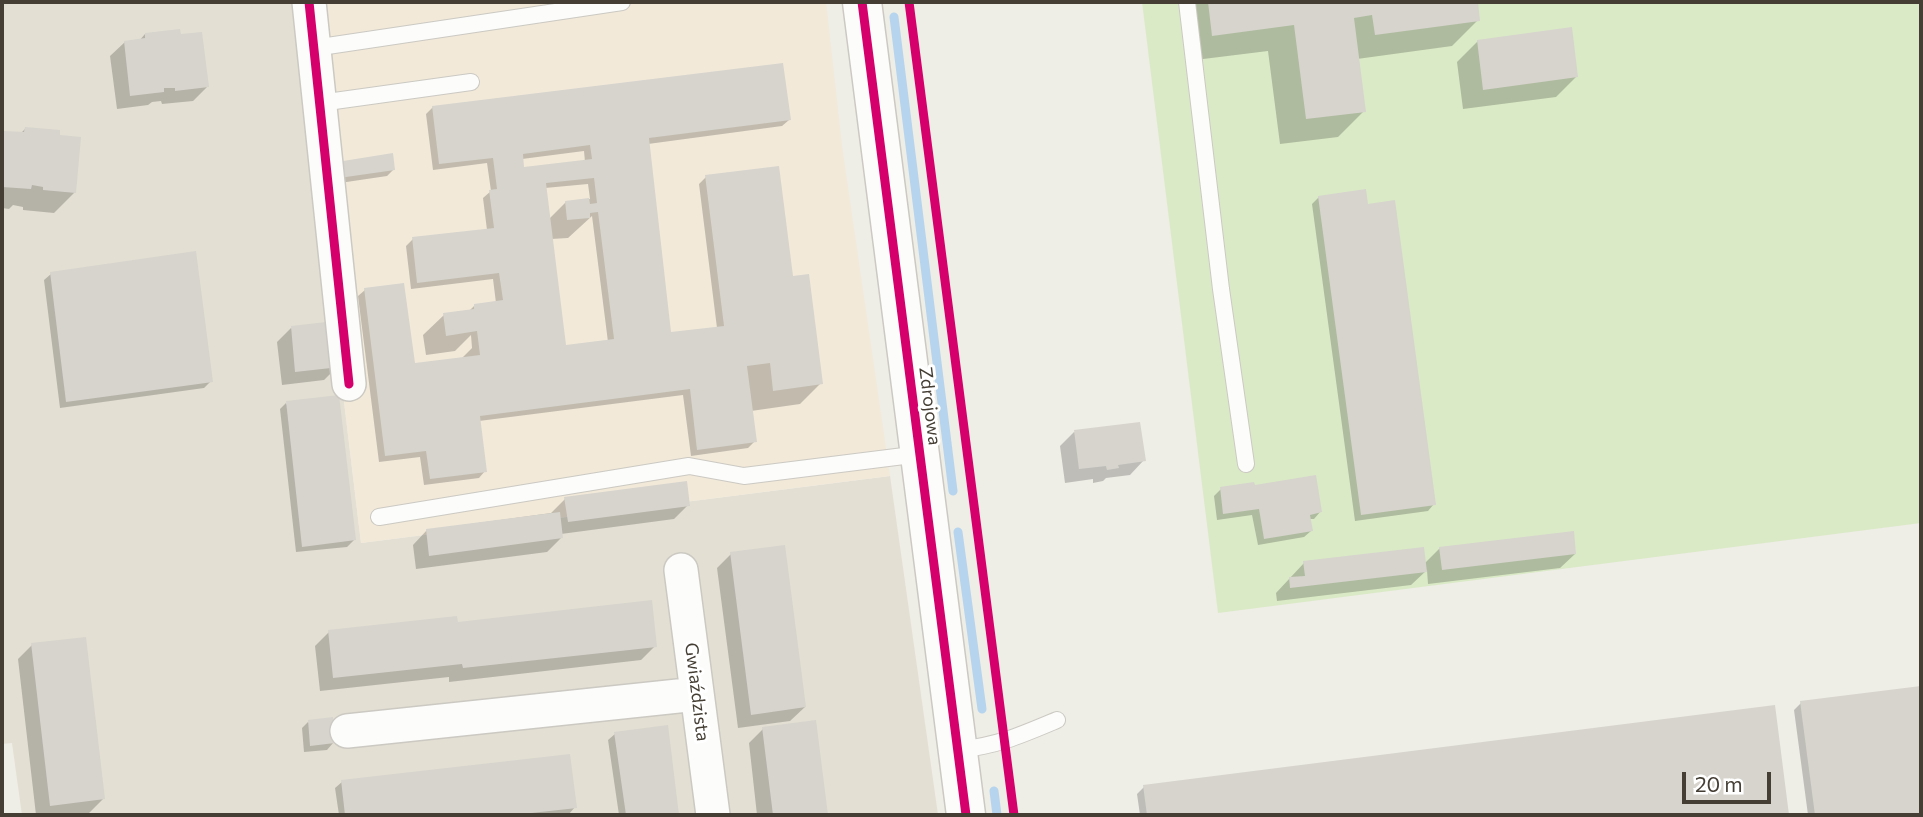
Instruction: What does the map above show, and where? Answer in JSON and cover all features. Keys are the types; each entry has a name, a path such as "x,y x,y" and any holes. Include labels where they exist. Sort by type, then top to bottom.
{"street":[{"path":"309,2 349,384"},
{"name":"Zdrojowa","path":"862,2 966,815"},
{"name":"Gwiaździsta","path":"681,570 713,815"},
{"path":"347,731 697,694"}],"lane":[{"path":"314,48 622,2"},
{"path":"1186,2 1221,289 1246,464"},
{"path":"320,103 471,82"},
{"path":"379,517 689,466 744,475 920,454"},
{"path":"958,750 987,747 1014,739 1057,720"}],"shaded area":[{"path":"2,2 296,2 361,543 890,476 938,815 22,815 12,743 2,744"},
{"path":"296,2 826,2 842,146 890,476 361,543"}],"green space":[{"path":"1142,2 1921,2 1921,523 1218,613"}],"building":[{"path":"1208,2 1478,2 1480,21 1375,35 1372,15 1354,18 1366,112 1306,119 1294,25 1212,36"},
{"path":"1572,27 1578,77 1483,90 1477,40"},
{"path":"180,29 181,34 202,32 209,87 175,91 175,88 164,88 164,92 130,96 124,41 145,38 145,33"},
{"path":"783,63 791,120 649,138 671,332 724,326 705,175 779,166 793,276 809,274 823,384 773,391 770,363 747,366 757,442 697,450 690,389 480,416 487,472 430,479 426,451 385,456 364,288 404,283 415,363 480,355 477,331 446,336 443,313 474,309 474,304 503,300 499,273 417,283 412,237 494,228 489,190 497,189 493,158 439,164 432,106","holes":["590,145 592,159 524,167 523,154","594,178 597,203 590,204 589,198 565,201 567,220 590,218 590,213 598,212 614,339 566,345 546,183"]},
{"path":"25,127 60,130 60,135 81,137 76,193 43,190 43,187 32,185 31,189 2,187 3,131 24,132"},
{"path":"393,153 395,170 339,178 337,162"},
{"path":"1366,189 1368,204 1395,200 1436,505 1361,515 1318,196"},
{"path":"196,251 213,382 66,402 50,272"},
{"path":"335,321 340,367 295,372 291,326"},
{"path":"339,395 356,540 302,547 286,401"},
{"path":"1140,422 1146,461 1118,465 1119,468 1107,470 1106,466 1079,469 1074,430"},
{"path":"1316,475 1322,512 1310,515 1313,531 1264,539 1259,509 1223,514 1220,487 1254,482 1255,485"},
{"path":"687,481 690,506 568,522 564,497"},
{"path":"560,512 563,538 429,556 426,529"},
{"path":"1574,531 1576,554 1442,570 1439,547"},
{"path":"785,545 806,707 751,715 730,552"},
{"path":"1424,547 1427,572 1290,588 1289,577 1305,576 1303,561"},
{"path":"652,600 657,647 463,668 462,664 333,678 328,630 457,616 458,622"},
{"path":"86,637 105,799 50,806 31,643"},
{"path":"1921,686 1921,815 1815,815 1800,701"},
{"path":"1775,705 1789,815 1147,815 1143,785"},
{"path":"333,717 335,743 310,746 308,720"},
{"path":"816,720 828,815 773,815 762,727"},
{"path":"668,725 679,815 626,815 614,732"},
{"path":"570,754 577,808 513,815 345,815 341,780"}],"waterway":[{"path":"894,17 953,491"},
{"path":"958,532 982,709"},
{"path":"994,791 997,815"}],"cycle path":[{"path":"309,2 349,384"},
{"path":"862,2 966,815"},
{"path":"909,2 1014,815"}]}
